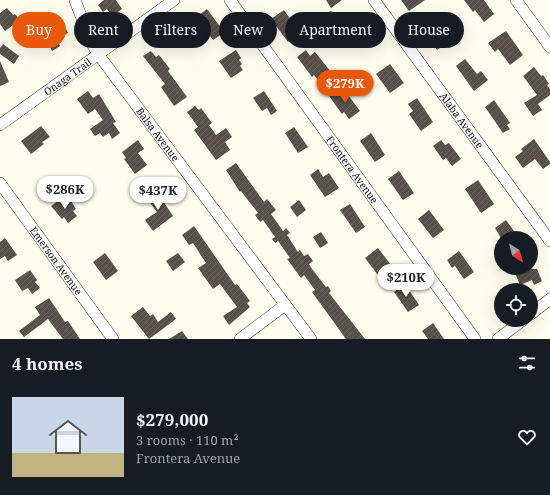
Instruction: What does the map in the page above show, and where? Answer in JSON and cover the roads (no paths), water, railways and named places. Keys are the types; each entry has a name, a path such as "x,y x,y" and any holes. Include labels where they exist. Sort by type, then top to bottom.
{"street":[{"name":"Balsa Avenue","path":"75,0 91,42 98,54 311,339"},
{"name":"Onaga Trail","path":"0,125 174,0"},
{"name":"Frontera Avenue","path":"230,0 475,339"},
{"name":"Alaba Avenue","path":"374,0 550,241"},
{"path":"516,0 550,47"},
{"name":"Emerson Avenue","path":"0,183 113,339"},
{"path":"538,309 550,300"},
{"path":"240,339 285,305"},
{"path":"498,339 514,327"}]}
